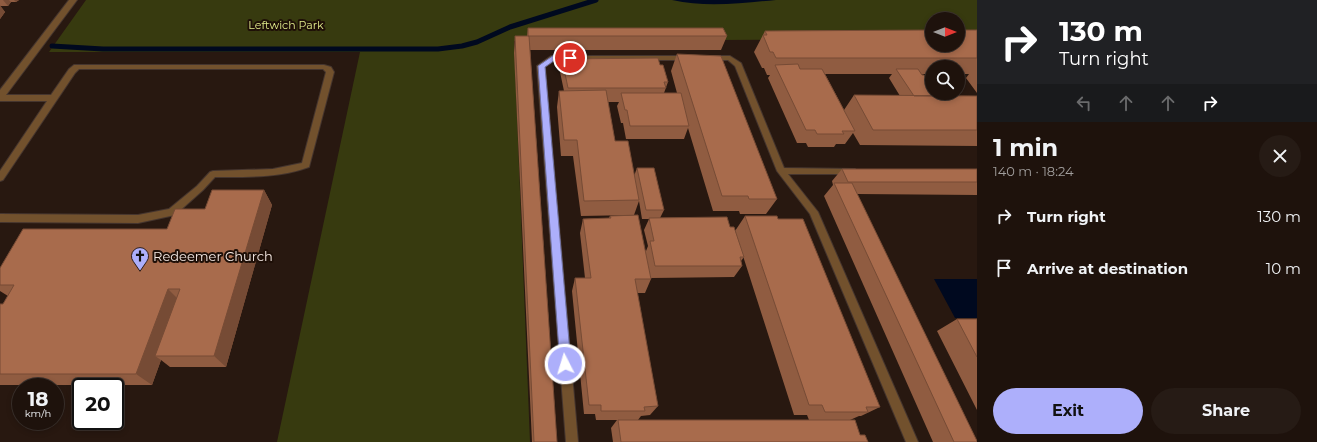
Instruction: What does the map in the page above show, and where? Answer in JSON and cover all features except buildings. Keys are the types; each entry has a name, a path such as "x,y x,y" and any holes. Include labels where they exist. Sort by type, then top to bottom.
{"street":[{"path":"0,98 73,0"}],"lane":[{"path":"572,442 541,66 554,58 730,58 738,65 781,171 814,212 912,442"},
{"path":"0,178 53,98 72,71 77,67 324,67 330,72 306,165 299,168 276,171 213,174 200,188 172,212 138,219 0,218"},
{"path":"0,98 53,98"},
{"path":"781,171 860,171"}],"green space":[{"name":"Leftwich Park","path":"86,0 977,0 977,39 965,39 965,12 925,12 925,39 514,41 530,442 277,442 360,52 49,52"}],"water":[{"path":"672,0 776,0 698,4"},
{"path":"934,279 977,279 977,318 955,318"}],"waterway":[{"path":"52,46 103,49 438,49 462,46 477,42 510,27 596,0"}],"place":[{"name":"Redeemer Church","path":"140,271"}],"route":[{"path":"565,364 541,66 554,58 570,58"}]}
